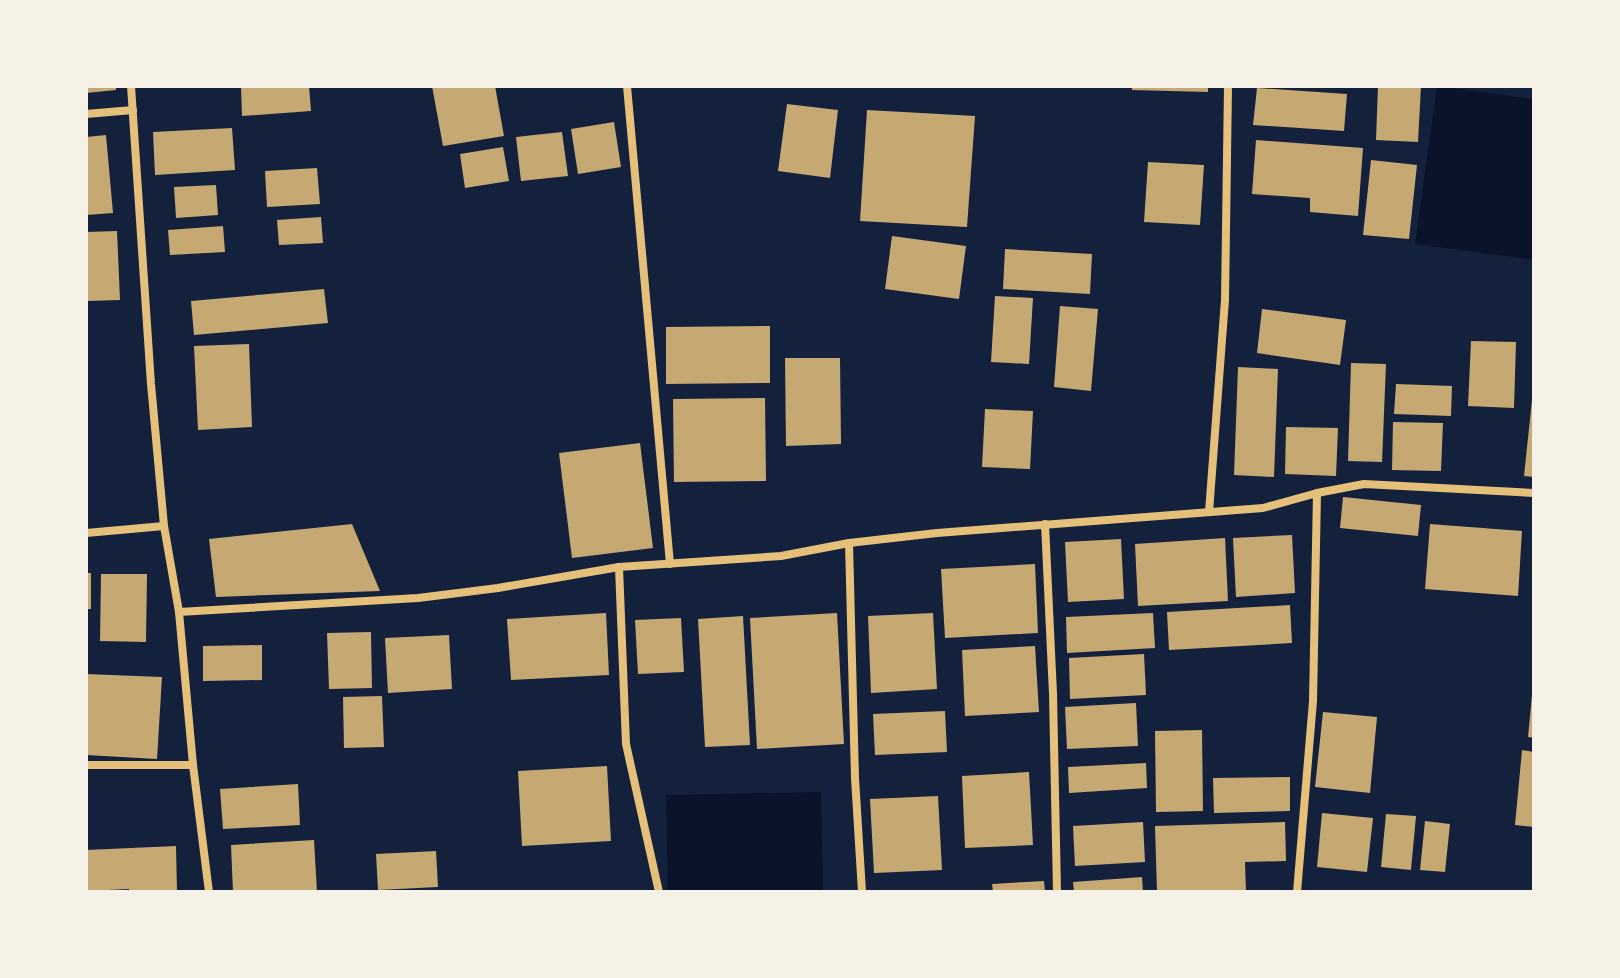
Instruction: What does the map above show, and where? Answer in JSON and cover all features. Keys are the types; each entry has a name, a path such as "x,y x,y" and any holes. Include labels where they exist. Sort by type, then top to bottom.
{"street":[{"path":"131,86 164,526 179,612 209,892"},
{"path":"627,86 670,564"},
{"path":"1209,512 1225,300 1228,86"},
{"path":"86,114 133,110"},
{"path":"179,612 418,598 619,567 781,556 849,543 1045,524 1263,508 1364,484 1534,493"},
{"path":"1297,892 1313,701 1317,493"},
{"path":"1045,524 1053,694 1057,892"},
{"path":"86,533 164,526"},
{"path":"849,543 855,778 862,892"},
{"path":"619,567 626,744 659,892"},
{"path":"86,765 193,765"}],"water":[{"path":"1437,86 1534,99 1534,260 1415,244"},
{"path":"821,792 823,892 668,892 666,795"}],"building":[{"path":"86,86 116,86 116,90 86,93"},
{"path":"241,86 309,86 311,111 242,116"},
{"path":"432,86 495,86 504,136 443,146"},
{"path":"1132,86 1208,86 1208,92 1132,90"},
{"path":"1378,86 1421,86 1418,142 1376,140"},
{"path":"1257,88 1347,94 1344,131 1253,125"},
{"path":"787,104 838,110 830,178 778,171"},
{"path":"867,110 975,116 967,227 860,221"},
{"path":"614,122 621,167 578,174 571,129"},
{"path":"232,128 235,170 155,175 153,132"},
{"path":"562,132 568,176 521,181 516,137"},
{"path":"106,135 113,213 86,215 86,137"},
{"path":"1256,140 1363,148 1358,216 1310,212 1310,198 1252,194"},
{"path":"503,147 509,181 465,188 460,154"},
{"path":"1371,160 1417,165 1409,239 1363,235"},
{"path":"1148,162 1204,165 1200,225 1144,222"},
{"path":"317,168 320,204 267,207 265,171"},
{"path":"216,185 218,215 176,218 174,187"},
{"path":"321,217 323,243 279,245 277,220"},
{"path":"223,226 225,252 170,255 168,230"},
{"path":"117,231 120,300 86,301 86,232"},
{"path":"892,236 966,246 959,299 885,289"},
{"path":"1005,249 1092,254 1090,294 1003,289"},
{"path":"324,289 328,323 194,335 191,301"},
{"path":"995,296 1033,298 1029,364 991,362"},
{"path":"1060,306 1098,309 1091,391 1054,387"},
{"path":"1262,309 1346,320 1340,365 1257,353"},
{"path":"770,326 770,383 666,384 666,327"},
{"path":"1471,341 1516,342 1514,408 1468,406"},
{"path":"249,344 252,427 198,430 194,346"},
{"path":"785,358 840,358 841,444 786,446"},
{"path":"1351,363 1386,364 1382,462 1348,461"},
{"path":"1238,367 1278,369 1274,477 1234,475"},
{"path":"1396,384 1452,386 1451,416 1394,414"},
{"path":"765,398 766,481 674,482 673,399"},
{"path":"1534,400 1534,477 1524,476"},
{"path":"985,409 1033,411 1030,469 982,467"},
{"path":"1393,422 1443,423 1441,471 1392,470"},
{"path":"1286,427 1338,428 1336,476 1285,474"},
{"path":"640,443 653,548 572,558 559,453"},
{"path":"1343,497 1421,505 1418,536 1340,528"},
{"path":"352,524 380,591 216,597 209,539"},
{"path":"1430,524 1522,531 1518,596 1425,589"},
{"path":"1292,535 1295,593 1236,597 1233,538"},
{"path":"1225,538 1228,601 1138,606 1135,544"},
{"path":"1121,539 1124,599 1068,602 1065,542"},
{"path":"1035,564 1038,633 945,638 941,569"},
{"path":"86,573 91,573 91,609 86,609"},
{"path":"101,574 147,574 146,642 100,641"},
{"path":"1290,605 1292,643 1169,650 1167,612"},
{"path":"606,613 609,675 511,680 507,619"},
{"path":"837,613 844,744 757,749 750,618"},
{"path":"933,613 937,689 871,693 868,616"},
{"path":"1153,613 1155,648 1067,653 1066,617"},
{"path":"743,616 750,745 705,747 698,619"},
{"path":"681,618 684,672 638,674 635,620"},
{"path":"371,632 372,688 329,689 327,633"},
{"path":"449,635 452,689 388,693 385,638"},
{"path":"262,645 262,680 203,681 203,646"},
{"path":"1035,646 1039,712 965,716 962,650"},
{"path":"1144,654 1146,695 1070,699 1069,658"},
{"path":"86,674 162,677 157,759 86,755"},
{"path":"1534,695 1534,738 1528,737"},
{"path":"382,696 384,747 344,748 343,697"},
{"path":"1136,703 1138,746 1067,749 1065,707"},
{"path":"945,711 947,752 875,755 873,714"},
{"path":"1323,712 1377,717 1370,793 1315,787"},
{"path":"1202,730 1203,811 1156,812 1155,731"},
{"path":"1522,750 1534,752 1534,827 1515,825"},
{"path":"1146,763 1147,788 1069,793 1068,767"},
{"path":"607,766 611,841 522,846 518,771"},
{"path":"1029,772 1033,845 965,848 962,776"},
{"path":"1290,777 1290,811 1214,813 1213,778"},
{"path":"298,784 300,825 223,829 220,789"},
{"path":"938,796 942,870 874,873 870,799"},
{"path":"1322,813 1373,818 1367,872 1317,867"},
{"path":"1386,814 1416,816 1411,870 1381,867"},
{"path":"1425,821 1450,824 1445,872 1420,870"},
{"path":"1143,822 1145,862 1075,866 1073,826"},
{"path":"1285,822 1286,861 1245,862 1246,892 1157,892 1155,826"},
{"path":"314,840 317,892 233,892 231,845"},
{"path":"176,846 177,892 129,892 129,889 86,891 86,850"},
{"path":"436,851 438,887 378,890 376,854"},
{"path":"1142,877 1143,892 1074,892 1073,882"},
{"path":"1044,881 1045,892 993,892 992,884"}]}
